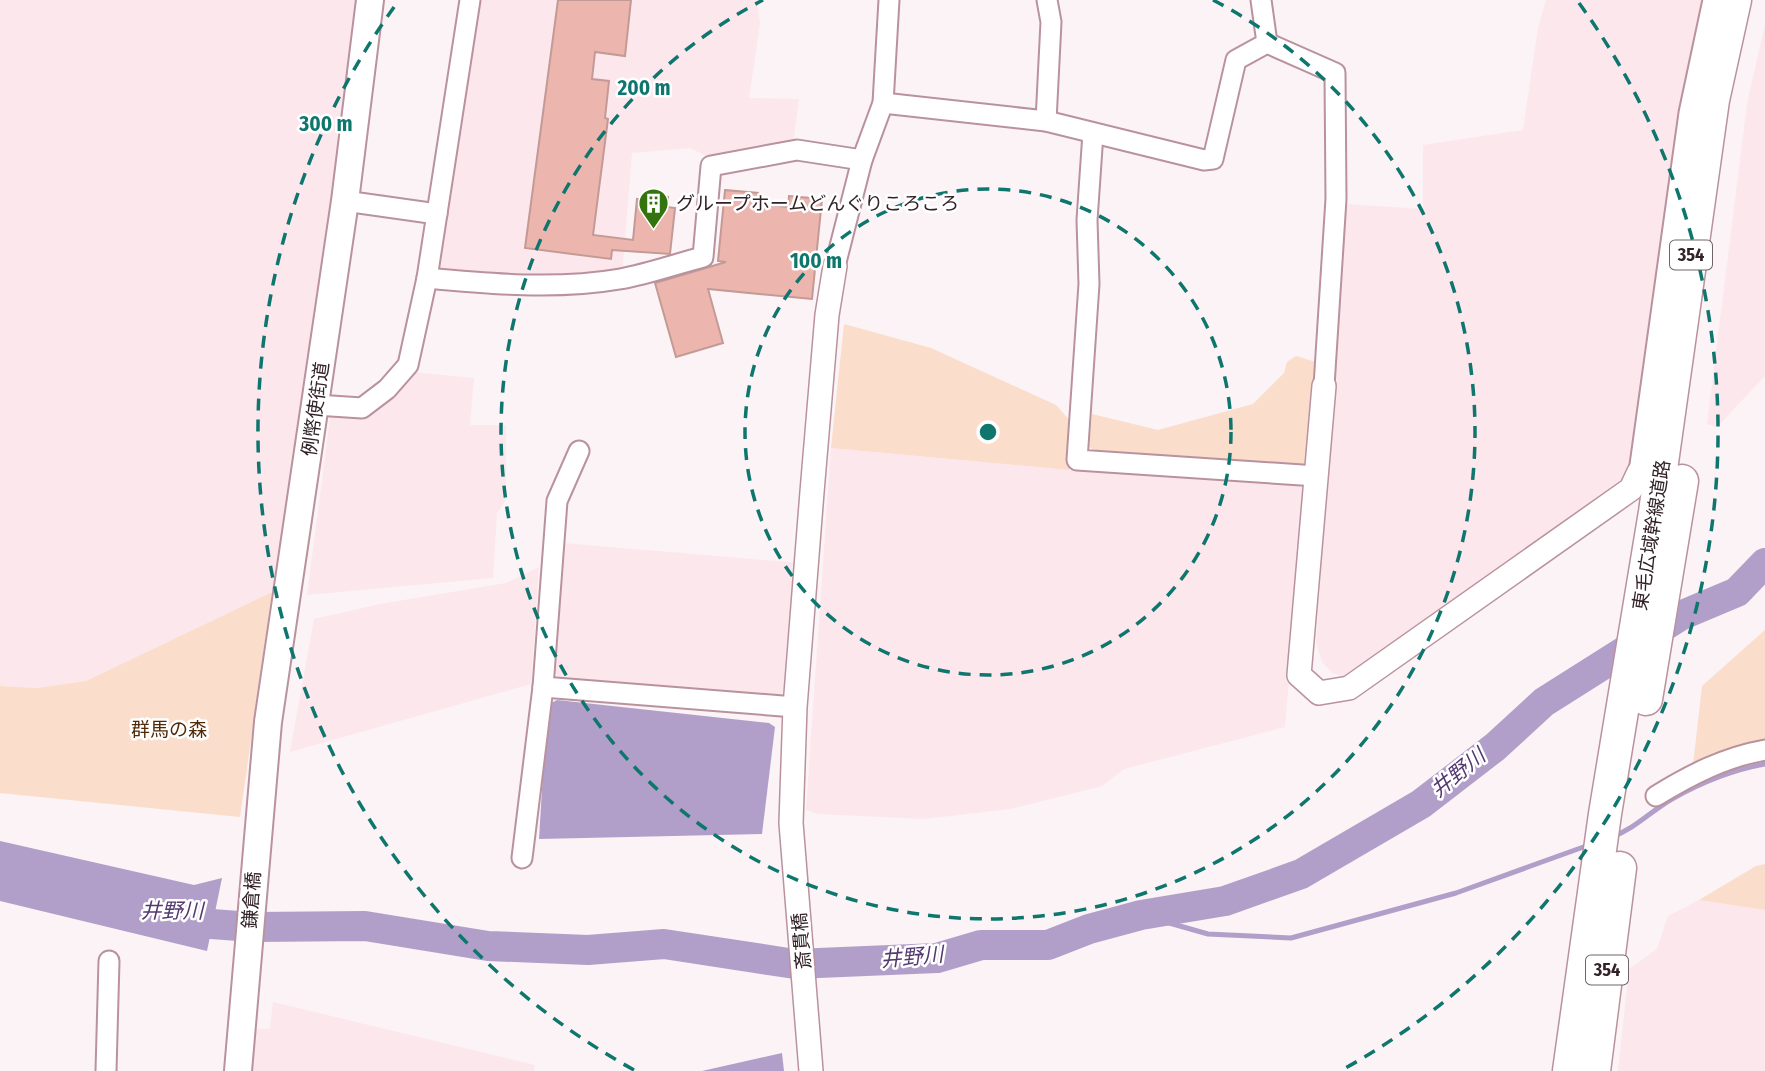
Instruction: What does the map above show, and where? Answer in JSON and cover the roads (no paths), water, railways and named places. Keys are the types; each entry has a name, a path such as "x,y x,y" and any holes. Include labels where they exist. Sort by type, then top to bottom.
{"highway":[{"name":"東毛広域幹線道路","path":"1667,504 1713,100 1735,0"},
{"name":"東毛広域幹線道路","path":"1569,1071 1608,873 1630,804 1632,720 1732,100 1755,0"},
{"name":"東毛広域幹線道路","path":"1594,1071 1608,873"}],"main road":[{"name":"例幣使街道","path":"257,817 268,722 345,201 370,0"},
{"name":"鎌倉橋","path":"238,1071 257,817"}],"street":[{"path":"316,405 362,408 387,389 408,365 427,278 456,88 466,43 470,0"},
{"path":"835,266 862,160 883,103 889,0"},
{"path":"1046,121 1051,22 1047,0"},
{"path":"1262,0 1267,43"},
{"path":"1267,43 1335,73 1336,199 1324,386 1299,675 1319,693 1330,694 1349,688 1631,489 1639,472 1689,113 1713,0"},
{"path":"883,103 1046,121 1204,160 1213,159 1236,60 1267,43"},
{"path":"1093,132 1087,220 1089,284 1077,460 1317,476"},
{"path":"427,278 502,285 556,285 620,279 703,257 710,166 797,150 862,160"},
{"path":"345,201 437,214"},
{"name":"斎貫橋","path":"811,1071 791,823 795,707 826,329 835,266"},
{"path":"522,858 543,687 557,501 579,451"},
{"path":"543,687 795,707"},
{"path":"1630,804 1739,754 1765,750"},
{"path":"106,1071 109,961"}],"water":[{"path":"557,700 769,723 775,727 762,834 539,839 547,705"},
{"name":"井野川","path":"0,841 194,885 222,878 207,951 0,901"},
{"path":"782,1053 784,1071 702,1071"}],"waterway":[{"name":"井野川","path":"171,921 252,927 365,926 488,946 588,950 664,944 795,964 937,958 981,945 1048,945 1089,929 1141,915 1225,901 1301,874 1421,804 1495,747 1544,702 1680,616 1737,592 1765,563"},
{"path":"1612,837 1695,787 1729,773 1765,764"},
{"path":"1141,915 1208,934 1291,938 1456,893 1589,845"}],"place":[{"name":"グループホームどんぐりころころ","path":"653,230"}],"park label":[{"name":"群馬の森","path":"169,729"}]}
